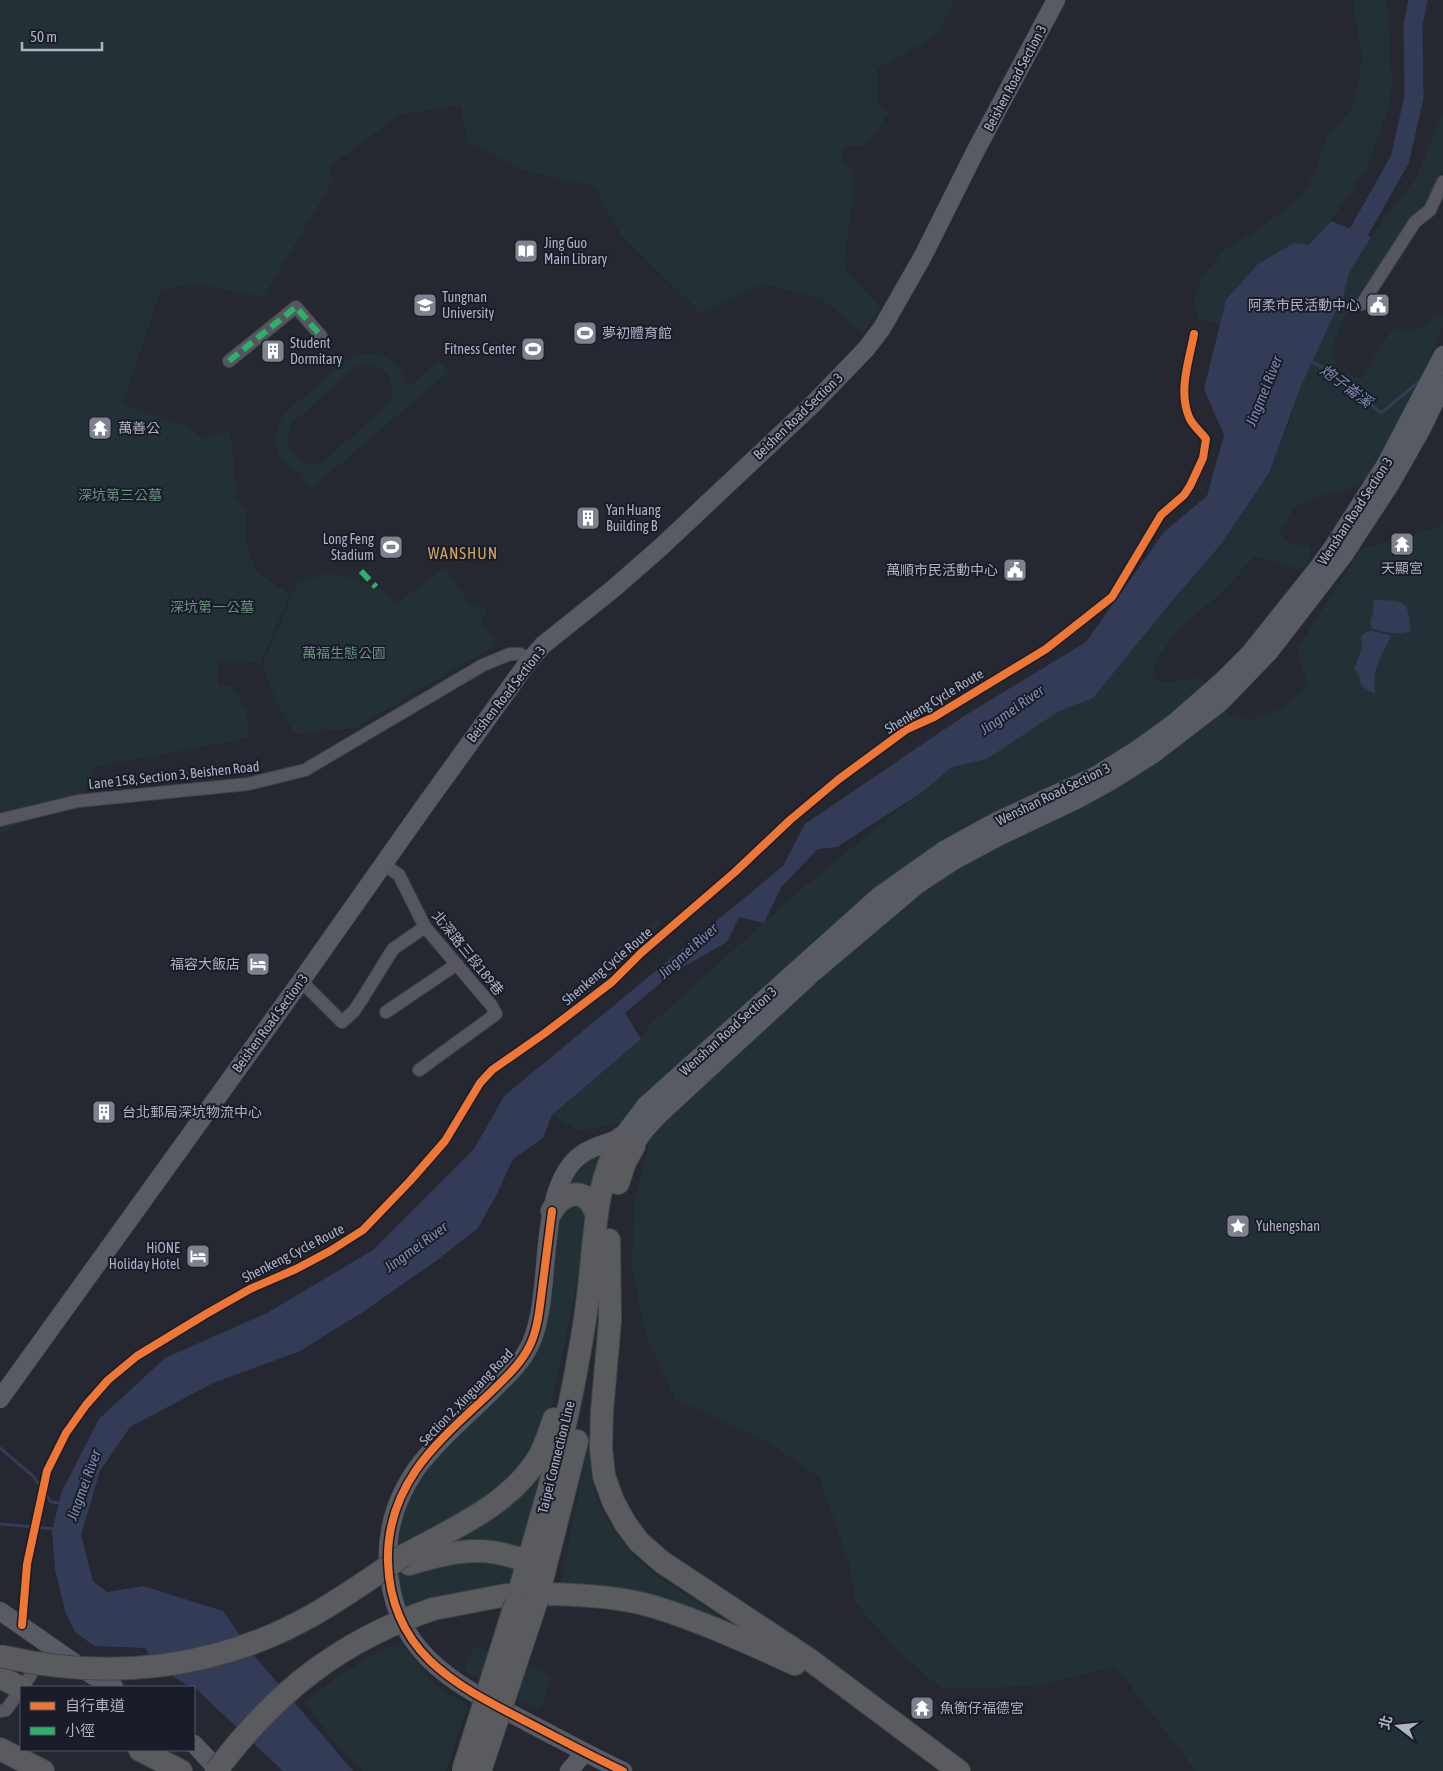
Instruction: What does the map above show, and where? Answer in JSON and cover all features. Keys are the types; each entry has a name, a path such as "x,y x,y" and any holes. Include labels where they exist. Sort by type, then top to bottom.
{"highway":[{"name":"Taipei Connection Line","path":"537,1566 578,1362 589,1290 600,1188 607,1166 627,1142"},
{"name":"Taipei Connection Line","path":"480,1771 527,1598 566,1488 593,1363 604,1291 615,1192 626,1162 627,1142"},
{"path":"552,1211 557,1202 563,1198 578,1195 591,1202 596,1214"},
{"path":"609,1240 610,1321 602,1411 601,1448 604,1476 613,1501 625,1523 639,1542 662,1562 810,1660 959,1771"},
{"path":"0,1656 48,1666 98,1670 176,1664 236,1650 266,1638 310,1616 405,1560 502,1498 527,1473 540,1455 556,1415 589,1290"},
{"path":"405,1560 465,1550 491,1551 509,1554 537,1566"},
{"path":"217,1771 252,1725 274,1704 327,1660 358,1641 383,1628 433,1609 527,1598 572,1594 626,1601 654,1607 728,1634 807,1670 866,1703"},
{"name":"Taipei Connection Line","path":"462,1771 527,1598"},
{"path":"0,1677 20,1687"},
{"path":"0,1749 43,1771"},
{"path":"142,1751 181,1771"},
{"path":"0,1758 20,1771"}],"main road":[{"name":"Beishen Road Section 3","path":"0,1399 528,661 543,644 613,589 661,547 814,403 866,349 882,328 922,256 1056,0"},
{"name":"Wenshan Road Section 3","path":"1339,551 1440,361"},
{"name":"Wenshan Road Section 3","path":"627,1142 646,1105 879,896 944,850 997,821 1095,776 1138,749 1240,673 1250,653 1317,570 1339,551 1391,483 1421,430 1443,385"},
{"name":"Section 2, Xinguang Road","path":"623,1771 472,1693 439,1670 421,1652 398,1614 388,1571 388,1546 398,1502 406,1486 430,1451 515,1368 531,1343 539,1312 556,1191 570,1166 587,1151 627,1142"},
{"path":"0,1611 92,1675 112,1686"},
{"path":"195,1745 217,1771"},
{"path":"569,1771 585,1752"}],"street":[{"path":"1362,304 1415,222 1430,210 1443,182"},
{"path":"229,361 296,307 321,336"},
{"name":"Lane 158, Section 3, Beishen Road","path":"0,820 78,801 248,784 304,770 483,665 510,654 520,654 528,661"},
{"name":"北深路三段189巷","path":"383,864 399,875 425,927 491,1004 496,1014 419,1070"},
{"path":"301,980 342,1022 354,1011 393,949 425,927"},
{"path":"386,1012 457,964"},
{"path":"23,1686 49,1644"},
{"path":"0,1712 6,1710 20,1691"}],"green space":[{"path":"0,0 954,0 936,36 877,68 877,104 889,113 865,147 847,145 840,155 853,172 852,204 844,260 846,271 881,307 862,333 820,297 762,284 701,313 620,233 594,186 522,170 467,142 461,105 399,115 329,167 333,181 263,297 192,283 161,290 123,402 117,402 186,426 205,439 230,431 236,499 246,510 246,544 257,572 290,595 260,664 238,659 218,662 218,686 231,685 247,711 248,738 95,767 78,805 23,822 0,834"},
{"path":"1353,0 1387,0 1392,84 1388,109 1368,165 1335,215 1309,245 1226,300 1220,324 1199,320 1193,302 1202,278 1225,249 1255,232 1300,198 1314,175 1327,138 1354,106 1362,58"},
{"path":"1443,114 1443,172 1427,205 1407,224 1342,323 1330,352 1340,372 1362,379 1380,346 1394,328 1410,334 1424,326 1437,314 1443,317 1443,327 1396,432 1372,476 1348,490 1322,495 1295,507 1279,534 1292,544 1310,546 1309,564 1299,569 1254,557 1219,594 1178,631 1162,652 1152,677 1161,683 1197,678 1202,681 1228,714 1250,720 1283,708 1308,686 1297,649 1361,549 1439,527 1443,523 1443,1771 1196,1771 1116,1667 1032,1686 942,1689 898,1651 855,1602 849,1562 819,1477 765,1440 676,1400 645,1333 632,1267 634,1207 656,1115 579,1131 552,1115 636,1043 653,1022 804,887 952,767 987,759 1059,711 1093,698 1172,601 1288,426 1301,386 1342,301 1349,273 1381,222 1415,180"},
{"path":"366,353 381,355 393,362 402,373 407,388 439,360 449,372 310,489 301,479 307,474 290,466 279,453 276,445 278,427 282,418 290,409 337,368 351,358","holes":["366,364 373,365 385,372 391,382 392,396 390,403 322,463 313,464 298,459 289,447 288,439 292,423 355,367"]},
{"name":"萬福生態公園","path":"445,567 472,607 479,604 487,610 482,622 497,644 355,728 295,734 278,704 262,666 298,582 326,574 350,577 384,591 395,605"},
{"path":"657,919 661,925 640,937 626,948 618,969 613,962 616,949"},
{"path":"597,1155 600,1158 589,1192 567,1188 579,1168"},
{"path":"579,1204 585,1214 582,1249 573,1303 549,1416 528,1458 502,1487 401,1549 514,1566 509,1587 408,1611 401,1592 397,1559 398,1538 408,1501 428,1469 440,1455 523,1372 537,1351 542,1337 561,1209"},
{"path":"595,1410 593,1471 595,1495 609,1524 634,1557 662,1579 750,1636 560,1587"},
{"path":"550,1468 519,1547 487,1539 462,1537 508,1505"},
{"path":"401,1643 432,1683 468,1706 446,1771 363,1771 339,1747 305,1702 333,1680 377,1652"},
{"path":"474,1646 544,1671 550,1678 542,1705 537,1710 464,1671"}],"water":[{"path":"1331,221 1371,237 1349,273 1342,301 1301,386 1269,473 1221,544 1093,698 1059,711 987,759 952,767 921,793 837,847 818,849 782,886 764,923 739,917 727,942 671,974 625,1013 641,1039 552,1115 543,1138 513,1159 497,1194 478,1228 436,1261 363,1312 300,1351 213,1383 130,1427 100,1471 81,1535 93,1581 107,1592 143,1586 223,1611 253,1654 353,1771 283,1771 195,1686 189,1686 153,1665 146,1648 94,1646 75,1632 65,1611 55,1569 52,1531 62,1491 99,1419 165,1358 267,1313 373,1250 474,1149 504,1096 783,866 805,824 964,716 1086,642 1164,532 1207,496 1224,435 1204,389 1226,300 1258,264 1294,243 1309,245"},
{"path":"1374,599 1403,604 1408,612 1411,631 1397,633 1373,629 1370,623"},
{"path":"1371,631 1390,635 1391,637 1380,657 1376,670 1375,693 1361,685 1354,669 1362,648 1361,636"}],"waterway":[{"name":"Jingmei River","path":"1342,252 1360,230 1400,159 1414,97 1413,25 1418,0"},
{"name":"炮子崙溪","path":"1309,360 1329,371 1381,413 1421,380"},
{"path":"0,1448 33,1476 51,1502 63,1503"},
{"path":"0,1524 57,1529"}],"marked path":[{"path":"229,361 296,307 321,336"},
{"path":"361,571 376,587"}],"cycle path":[{"name":"Shenkeng Cycle Route","path":"22,1625 27,1564 47,1471 66,1433 86,1405 108,1380 137,1356 206,1314 250,1289 296,1269 330,1251 363,1230 445,1141 480,1083 492,1070 545,1033 612,982 641,953 735,872 790,820 839,779 907,729 934,717 1046,649 1112,597 1161,515 1184,495 1190,486 1203,458 1206,439 1190,420 1184,397 1184,386 1194,334"},
{"path":"552,1211 539,1314 530,1345 513,1370 442,1439 424,1459 409,1481 394,1514 389,1538 388,1562 392,1594 401,1621 415,1644 433,1664 477,1695 623,1771"}],"place":[{"name":"Jing Guo Main Library","path":"526,251"},
{"name":"Tungnan University","path":"425,305"},
{"name":"阿柔市民活動中心","path":"1378,305"},
{"name":"夢初體育館","path":"585,333"},
{"name":"Fitness Center","path":"533,349"},
{"name":"Student Dormitary","path":"273,351"},
{"name":"萬善公","path":"100,428"},
{"name":"Yan Huang Building B","path":"588,518"},
{"name":"天顯宮","path":"1402,544"},
{"name":"Long Feng Stadium","path":"391,547"},
{"name":"萬順市民活動中心","path":"1015,570"},
{"name":"福容大飯店","path":"258,964"},
{"name":"台北郵局深坑物流中心","path":"104,1112"},
{"name":"Yuhengshan","path":"1238,1226"},
{"name":"HiONE Holiday Hotel","path":"198,1256"},
{"name":"魚衡仔福德宮","path":"922,1708"}],"district":[{"name":"WANSHUN","path":"463,553"}],"park label":[{"name":"深坑第三公墓","path":"120,495"},
{"name":"深坑第一公墓","path":"212,607"}]}
